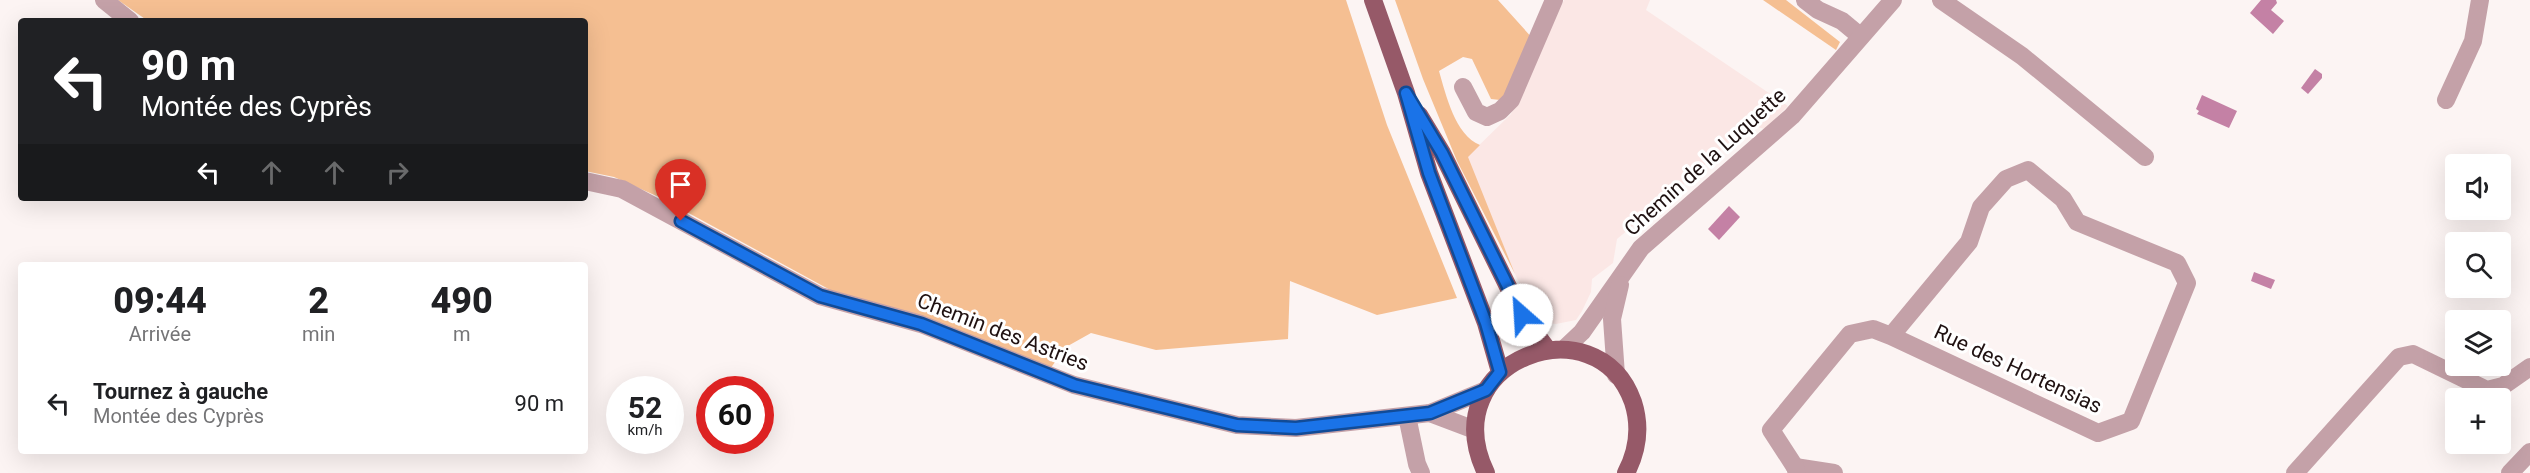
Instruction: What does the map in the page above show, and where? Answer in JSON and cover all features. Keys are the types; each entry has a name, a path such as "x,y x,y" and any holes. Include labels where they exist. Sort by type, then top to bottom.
{"main road":[{"path":"1373,0 1406,93 1429,173 1486,323 1500,372"},
{"path":"1406,93 1442,153 1522,315 1556,350"},
{"path":"1486,473 1477,452 1475,430 1478,409 1486,390 1500,372 1522,357 1556,350 1592,358 1616,375 1629,393 1637,415 1638,437 1633,469"}],"street":[{"path":"104,0 126,18"},
{"path":"1463,87 1476,112 1487,117 1500,111 1518,86 1554,0"},
{"path":"1805,0 1818,10 1842,21 1860,36"},
{"name":"Chemin de la Luquette","path":"1556,350 1582,332 1641,248 1792,116 1893,0"},
{"path":"1941,0 2022,56 2145,157"},
{"path":"2446,100 2473,42 2480,0"},
{"name":"Rue des Hortensias","path":"1796,470 1771,430 1850,334 1873,329 2098,433 2131,421 2187,283 2177,263 2077,222 2063,199 2028,170 2006,178 1981,207 1969,242 1891,336"},
{"name":"Chemin des Astries","path":"588,182 622,189 820,296 921,324 1074,385 1237,425 1296,428 1430,413 1486,390"},
{"name":"Chemin de la Luquette","path":"1616,375 1612,319 1622,277"},
{"path":"2295,473 2399,357 2413,354 2487,390 2503,386 2530,367"},
{"name":"Chemin des Astries","path":"1430,413 1475,430"},
{"path":"1407,416 1421,473"},
{"path":"2510,473 2530,452"},
{"path":"1796,470 1834,473"}],"shaded area":[{"path":"118,0 1346,0 1387,125 1457,298 1377,315 1290,281 1288,339 1156,350 1091,333 1066,347 1050,369 834,292 661,198 614,177 588,172 588,18 144,18"},
{"path":"1395,0 1498,0 1534,40 1511,90 1500,100 1491,99 1472,59 1463,57 1439,71 1448,102 1458,124 1471,140 1480,145 1468,157 1515,274 1457,161 1423,79"},
{"path":"1564,0 1650,0 1646,10 1788,106 1765,129 1748,125 1648,217 1646,215 1617,239 1613,263 1592,279 1591,292 1576,320 1556,324 1541,322 1535,316 1515,274 1467,157 1511,114"},
{"path":"1763,0 1786,0 1840,42 1836,50"},
{"path":"2261,0 2276,0 2277,3 2271,10 2284,21 2273,34 2250,13"},
{"path":"2315,69 2322,74 2322,78 2308,94 2301,88"},
{"path":"2202,95 2237,111 2229,128 2197,114 2199,111 2196,109"},
{"path":"1729,206 1740,217 1719,240 1708,229"},
{"path":"2254,272 2275,280 2271,289 2251,281"}],"route":[{"path":"681,221 820,296 921,324 1074,385 1237,425 1296,428 1350,420 1430,413 1486,390 1500,372 1486,323 1429,173 1406,93 1442,153 1522,315"}]}
